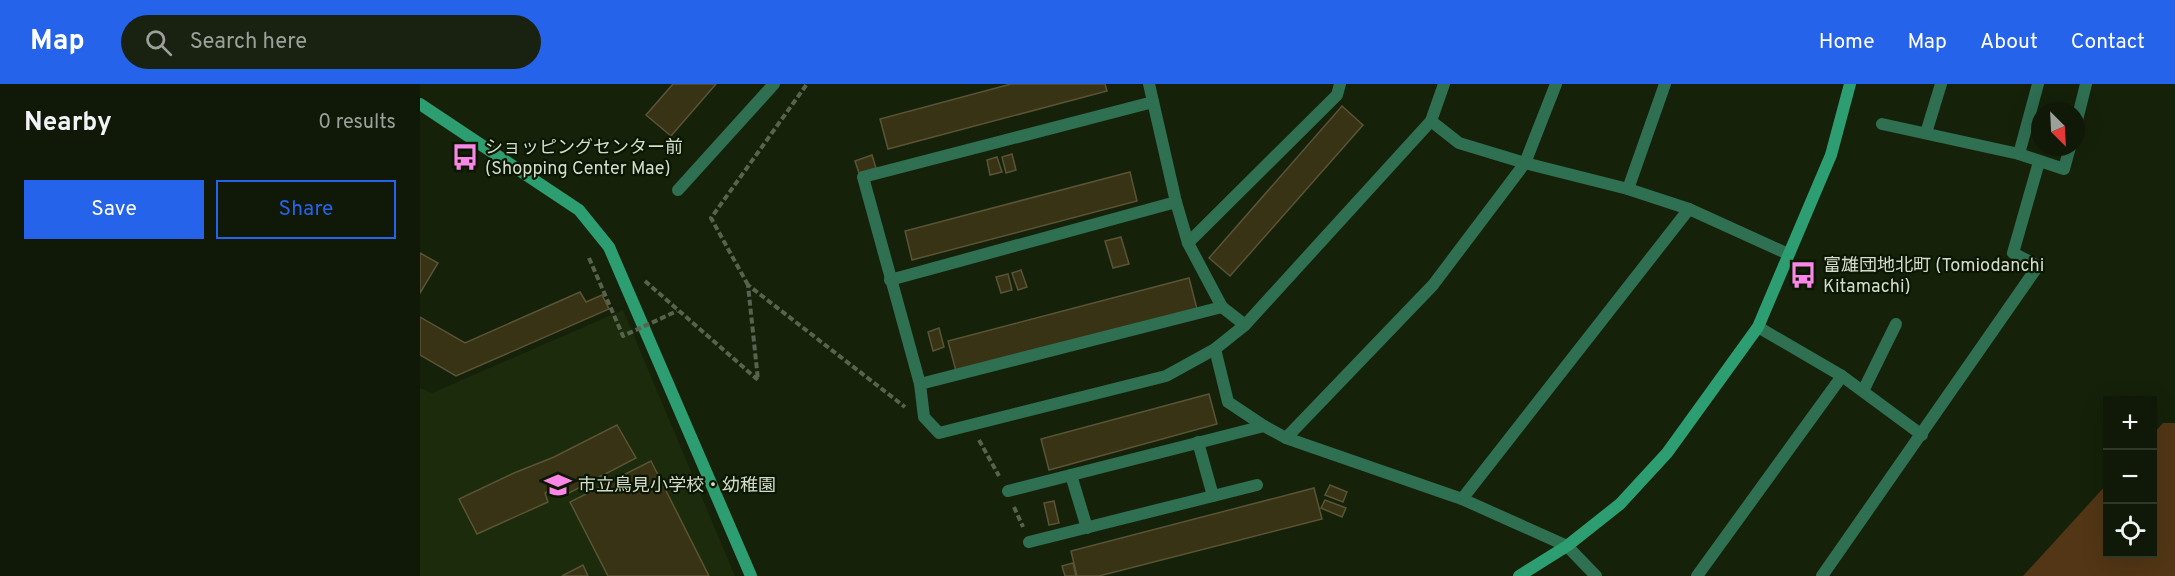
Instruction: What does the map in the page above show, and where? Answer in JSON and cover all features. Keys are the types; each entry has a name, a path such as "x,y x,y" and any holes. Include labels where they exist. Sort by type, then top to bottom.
{"street":[{"path":"678,190 774,84"},
{"path":"1149,84 1176,202 1188,243 1222,307 1245,325"},
{"path":"1188,243 1337,95 1340,84"},
{"path":"1153,102 863,177 920,384 924,417 939,433 1166,376 1215,349 1245,325 1431,121 1444,84"},
{"path":"1286,438 1433,285 1525,163 1556,84"},
{"path":"1628,189 1665,84"},
{"path":"1519,576 1567,546 1620,504 1667,453 1758,327 1831,155 1850,84"},
{"path":"1926,133 1941,84"},
{"path":"2019,154 2038,84"},
{"path":"2081,102 2086,84"},
{"path":"420,104 579,210 609,247 751,576"},
{"path":"1431,121 1459,143 1525,163 1628,189 1689,209 1788,254"},
{"path":"1882,124 2019,154 2064,169 2068,156"},
{"path":"1822,576 2038,266 2013,253 2039,162"},
{"path":"890,280 1176,202"},
{"path":"1462,499 1689,209"},
{"path":"920,384 1222,307"},
{"path":"1863,391 1896,324"},
{"path":"1758,327 1842,376 1922,435"},
{"path":"1215,349 1228,402 1264,426 1286,438 1462,499 1567,546 1596,576"},
{"path":"1697,576 1842,376"},
{"path":"1008,491 1264,426"},
{"path":"1198,442 1213,496"},
{"path":"1071,475 1087,528"},
{"path":"1029,542 1257,485"}],"path":[{"path":"643,279 758,380 748,285 711,218 807,84"},
{"path":"589,258 623,336 677,311"},
{"path":"748,285 912,412"}],"shaded area":[{"name":"市立鳥見小学校・幼稚園","path":"623,310 735,576 420,576 420,388 432,393"},
{"path":"2163,423 2175,423 2175,576 2023,576 2103,488 2103,558 2157,558 2157,430"}],"building":[{"path":"673,84 716,84 671,136 646,115"},
{"path":"1011,84 1105,84 1107,91 888,149 880,119"},
{"path":"1342,106 1363,125 1230,276 1209,258"},
{"path":"1012,154 1016,170 1006,173 1002,157"},
{"path":"872,155 876,168 859,173 855,161"},
{"path":"997,157 1002,172 990,175 987,160"},
{"path":"1130,172 1137,201 912,260 905,231"},
{"path":"1121,237 1129,264 1113,268 1105,241"},
{"path":"420,253 438,263 420,293"},
{"path":"1021,270 1027,287 1018,290 1012,273"},
{"path":"1008,274 1012,290 1001,293 996,277"},
{"path":"1189,278 1197,309 956,371 948,341"},
{"path":"580,292 586,302 602,295 609,309 456,376 420,355 420,317 465,343"},
{"path":"939,328 944,347 933,351 928,332"},
{"path":"1209,394 1217,424 1049,470 1041,439"},
{"path":"617,425 636,458 569,493 563,485 545,493 548,502 477,534 459,499 554,457"},
{"path":"651,461 709,576 608,576 570,502"},
{"path":"1330,485 1347,492 1343,502 1325,495"},
{"path":"1314,488 1322,519 1099,576 1077,576 1071,551"},
{"path":"1325,500 1346,508 1342,517 1321,508"},
{"path":"1054,501 1059,523 1049,525 1044,503"},
{"path":"1073,563 1076,576 1065,576 1062,566"},
{"path":"583,565 588,576 562,576"}],"place":[{"name":"ショッピングセンター前 (Shopping Center Mae)","path":"465,157"},
{"name":"富雄団地北町 (Tomiodanchi Kitamachi)","path":"1803,275"},
{"name":"市立鳥見小学校・幼稚園","path":"558,485"}]}
